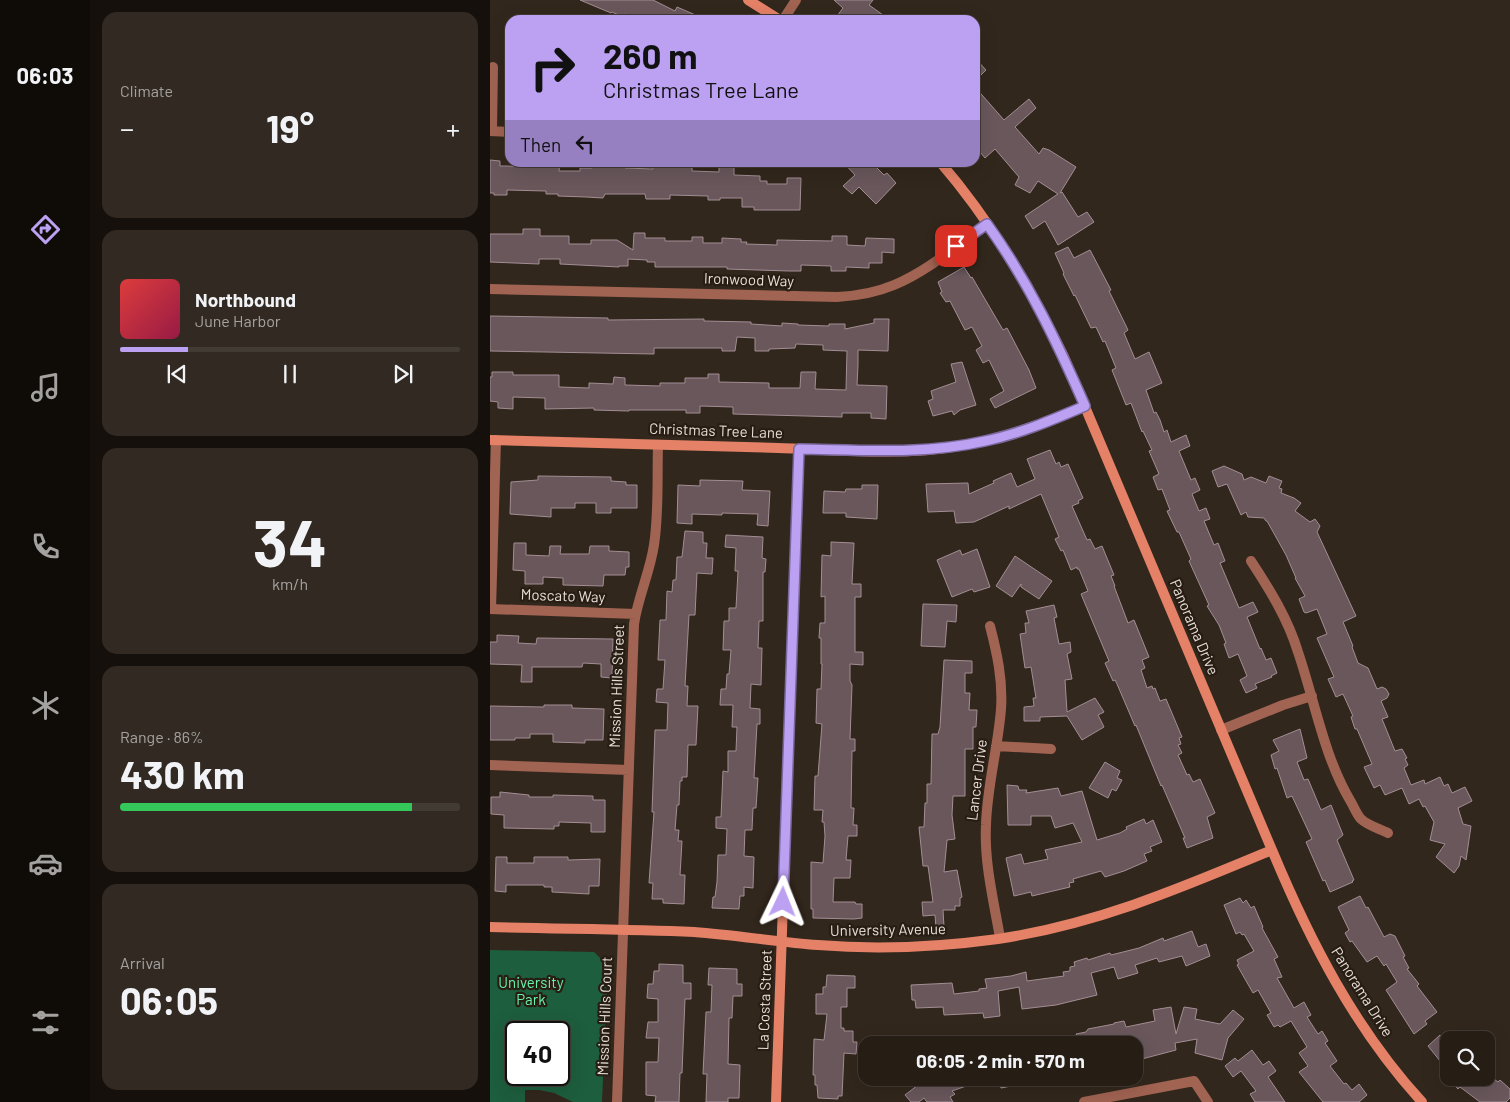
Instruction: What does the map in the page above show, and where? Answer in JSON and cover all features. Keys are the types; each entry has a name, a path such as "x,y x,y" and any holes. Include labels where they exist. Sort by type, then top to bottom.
{"street":[{"path":"748,0 773,15"},
{"path":"785,15 796,0"},
{"path":"494,67 491,131 505,132"},
{"name":"Panorama Drive","path":"944,167 987,224 1026,282 1046,319 1085,406 1297,908 1336,983 1383,1054 1422,1102"},
{"name":"Ironwood Way","path":"490,289 856,296 894,285 914,275 987,224"},
{"name":"Christmas Tree Lane","path":"493,440 901,451 957,446 1012,434 1085,406"},
{"path":"491,609 493,440"},
{"name":"Mission Hills Street","path":"623,930 636,614 650,566 654,544 658,445"},
{"name":"La Costa Street","path":"776,1102 799,449"},
{"path":"1251,561 1270,590 1298,650 1329,754 1346,795 1361,819 1388,833"},
{"name":"Moscato Way","path":"491,609 636,614"},
{"name":"Lancer Drive","path":"990,626 1001,678 1001,708 986,826 986,849 1000,938"},
{"path":"1222,730 1282,705 1312,696"},
{"path":"996,746 1051,749"},
{"path":"490,765 629,770"},
{"name":"University Avenue","path":"490,927 694,932 782,942 861,948 961,943 1000,938 1073,924 1122,910 1162,896 1272,850"},
{"name":"Mission Hills Court","path":"617,1102 623,930"},
{"path":"1084,1102 1194,1081 1208,1102"}],"green space":[{"name":"University Park","path":"490,950 594,952 604,963 607,972 607,977 605,977 607,982 602,1102 573,1102 554,1093 525,1090 525,1102 490,1102"}],"building":[{"path":"580,0 653,0 675,11 677,7 695,15 619,15"},
{"path":"834,0 873,0 869,5 883,15 838,15 843,8"},
{"path":"980,63 986,70 980,76"},
{"path":"980,93 1004,120 1029,99 1036,108 1015,127 1039,154 1043,148 1049,150 1076,167 1060,193 1062,192 1078,217 1087,212 1094,222 1058,245 1045,221 1033,229 1025,216 1058,194 1038,181 1030,193 1015,185 1019,177 995,149 985,158 980,152"},
{"path":"490,160 500,161 500,166 505,167 559,167 559,171 580,171 580,168 592,167 653,169 653,167 692,167 692,171 719,172 719,167 734,167 734,175 760,176 760,181 767,181 767,184 787,184 787,178 801,178 800,210 754,210 754,207 742,207 742,198 708,200 708,196 670,195 670,199 646,199 645,194 605,194 603,198 558,196 558,194 546,194 546,191 507,190 507,195 494,195 494,193 490,193"},
{"path":"848,167 876,167 884,175 887,173 896,183 876,204 859,187 852,194 843,186 855,175"},
{"path":"523,229 540,229 540,236 569,236 569,244 591,244 591,240 617,240 633,250 634,233 645,233 645,238 665,238 665,241 692,241 692,237 703,237 703,243 722,243 722,238 741,239 741,242 747,242 746,244 777,245 777,240 832,241 832,236 847,236 847,245 865,246 866,238 894,239 894,253 882,252 882,263 869,263 869,268 846,267 846,271 831,271 831,266 801,265 801,271 727,269 727,267 655,267 655,262 628,259 628,266 619,267 560,264 560,259 539,259 539,264 490,262 490,234 523,234"},
{"path":"1068,247 1074,258 1090,250 1111,290 1109,291 1128,330 1124,333 1135,359 1149,352 1162,383 1146,390 1154,413 1156,412 1164,432 1167,430 1171,442 1186,435 1190,446 1179,451 1191,480 1195,478 1200,490 1192,494 1199,511 1206,508 1210,519 1204,521 1214,545 1218,543 1225,561 1220,563 1239,608 1253,602 1258,612 1247,617 1260,649 1266,660 1271,658 1277,673 1255,684 1257,688 1246,693 1240,680 1247,676 1238,654 1229,658 1219,625 1207,606 1209,605 1189,561 1191,559 1167,511 1170,510 1162,489 1158,490 1153,477 1159,474 1149,451 1152,450 1142,432 1131,403 1126,405 1112,370 1116,368 1105,341 1103,342 1096,327 1091,328 1063,274 1055,253"},
{"path":"964,267 972,277 1003,330 1007,328 1029,370 1036,388 995,408 990,399 1004,391 989,360 983,363 976,350 982,346 972,327 965,330 950,301 946,302 940,293 942,292 938,282"},
{"path":"490,316 608,318 608,320 704,319 704,321 751,322 751,324 782,326 782,323 829,326 829,324 845,324 845,329 874,323 874,319 889,319 888,351 858,350 857,385 887,386 886,419 871,418 871,413 842,413 842,417 733,414 733,407 700,406 700,413 686,413 686,410 545,409 545,398 513,397 513,409 498,408 498,402 490,401 490,377 492,377 492,372 513,372 513,375 559,375 559,387 589,388 589,383 613,384 614,377 625,378 625,385 660,386 660,383 685,383 685,378 708,378 708,374 719,374 719,382 769,383 769,388 800,388 801,372 816,372 815,389 846,390 847,351 823,350 823,345 796,344 795,348 755,351 755,338 737,337 735,351 722,351 722,348 654,348 654,354 490,351"},
{"path":"962,362 976,405 960,410 954,415 952,411 933,416 928,401 933,399 931,391 956,382 951,364"},
{"path":"1050,450 1056,464 1059,462 1061,467 1068,464 1083,498 1078,501 1079,503 1072,506 1087,540 1090,539 1095,549 1102,546 1114,575 1111,576 1128,623 1134,620 1149,657 1142,660 1145,668 1141,670 1147,688 1152,686 1153,689 1155,688 1160,701 1166,699 1182,737 1179,738 1181,744 1178,745 1182,753 1178,755 1187,775 1189,774 1193,782 1200,779 1215,813 1207,817 1213,838 1187,848 1183,838 1185,838 1136,725 1105,663 1109,661 1081,594 1088,591 1079,569 1077,567 1071,570 1063,550 1061,551 1055,539 1059,537 1041,494 1009,509 1009,506 974,522 956,523 954,511 928,512 926,484 968,483 969,494 1011,473 1017,487 1035,479 1027,459"},
{"path":"1224,466 1242,474 1244,480 1251,477 1266,483 1269,476 1282,481 1279,488 1282,489 1281,493 1301,503 1295,511 1310,522 1315,519 1320,526 1317,532 1356,616 1343,622 1358,663 1368,668 1377,689 1382,687 1389,694 1387,698 1381,701 1388,717 1382,719 1395,751 1402,749 1407,758 1405,759 1408,765 1404,768 1411,785 1424,780 1425,784 1440,777 1444,786 1448,784 1452,793 1465,787 1472,801 1458,808 1463,824 1471,826 1466,860 1461,856 1459,866 1454,873 1436,857 1445,844 1430,840 1434,822 1419,799 1409,804 1402,788 1385,795 1380,785 1374,788 1364,767 1372,764 1357,729 1355,729 1351,717 1353,716 1343,694 1336,697 1328,679 1334,677 1317,638 1327,634 1317,609 1304,612 1299,599 1305,596 1295,578 1286,555 1267,521 1264,518 1248,517 1246,512 1241,515 1227,484 1218,487 1212,471"},
{"path":"538,476 611,477 611,481 626,482 626,485 637,485 637,508 611,508 611,513 596,513 596,503 575,503 575,508 551,508 551,517 510,514 511,482 538,480"},
{"path":"700,480 743,481 742,490 770,491 768,526 757,525 758,514 692,514 692,524 677,523 678,485 700,486"},
{"path":"862,485 878,485 877,519 846,517 846,513 823,513 824,491 845,492 846,489 862,489"},
{"path":"685,531 703,532 703,543 707,543 706,558 713,558 712,574 697,573 695,615 689,615 685,686 688,686 687,706 698,706 696,745 688,745 687,777 682,777 682,781 680,781 675,830 679,830 678,841 682,841 680,875 685,875 684,904 663,903 663,899 652,899 653,883 649,883 654,812 652,812 655,730 667,730 668,703 656,702 657,689 663,689 665,660 658,660 660,620 666,620 667,591 672,592 673,580 676,580 677,557 682,557"},
{"path":"726,535 763,537 762,558 766,559 765,572 763,572 763,621 759,621 758,648 762,648 761,685 751,684 750,708 760,709 760,724 757,724 754,778 758,778 756,808 753,808 752,830 745,830 744,856 754,857 753,888 744,887 744,896 740,896 739,909 712,908 717,882 718,855 726,855 727,829 716,828 716,817 721,817 723,771 728,772 728,751 736,751 737,727 732,727 733,705 720,705 721,689 726,689 727,674 729,674 731,650 723,650 724,621 729,621 729,608 736,608 738,571 735,571 736,548 725,547"},
{"path":"831,542 854,543 852,584 861,584 861,597 855,597 855,652 863,652 863,665 850,664 850,681 852,685 850,739 855,739 855,751 852,751 851,808 854,808 853,825 857,825 857,836 848,836 846,860 851,860 850,878 834,878 833,902 855,902 856,904 862,904 862,918 854,919 813,918 813,909 811,909 811,862 823,863 825,836 824,822 822,822 823,810 814,810 815,776 818,776 822,724 816,723 817,689 821,689 822,664 821,638 819,638 820,623 825,623 825,596 821,597 822,555 831,556"},
{"path":"514,543 526,543 526,555 549,556 550,546 561,546 560,554 589,554 590,546 609,546 609,551 629,552 629,567 626,567 625,575 604,575 603,586 563,585 563,578 543,577 543,584 525,584 525,571 513,570"},
{"path":"977,549 990,587 974,592 972,589 952,597 937,560 960,550 962,555"},
{"path":"1015,556 1052,581 1039,599 1021,587 1021,584 1012,597 996,586"},
{"path":"923,604 957,605 956,622 947,621 945,647 921,646"},
{"path":"1054,605 1057,617 1054,618 1059,644 1070,642 1071,652 1067,654 1072,679 1065,680 1067,712 1095,698 1104,712 1098,715 1104,727 1082,740 1067,716 1040,717 1040,721 1024,721 1024,707 1034,706 1033,698 1036,698 1031,667 1025,668 1020,634 1026,633 1025,623 1029,623 1026,611"},
{"path":"497,635 519,636 518,643 536,644 537,638 613,639 612,678 601,677 601,664 583,663 582,667 532,667 532,682 521,682 522,665 490,664 490,642 497,642"},
{"path":"944,660 972,661 972,673 965,673 965,693 970,693 969,710 977,710 976,727 973,727 973,749 965,749 965,796 953,796 952,815 955,839 947,840 944,872 957,870 962,897 960,898 960,906 955,906 955,910 943,910 944,927 936,928 935,915 923,916 922,902 933,902 928,866 923,866 919,827 924,827 927,784 931,784 932,734 938,734 940,727"},
{"path":"544,705 572,705 572,708 604,709 603,740 585,740 585,743 553,742 553,734 530,734 530,738 490,740 490,706 544,707"},
{"path":"1300,729 1307,758 1297,762 1304,780 1308,779 1321,810 1331,805 1343,835 1337,840 1354,880 1330,892 1325,880 1323,881 1306,842 1312,839 1292,796 1287,798 1271,755 1279,751 1273,740"},
{"path":"1105,762 1120,771 1117,778 1122,780 1116,791 1112,789 1108,798 1089,788"},
{"path":"1007,785 1018,786 1019,790 1027,790 1026,793 1058,788 1061,796 1082,791 1097,840 1120,833 1127,829 1126,827 1144,819 1146,824 1153,820 1162,842 1150,847 1152,851 1144,854 1147,861 1124,871 1105,877 1101,871 1073,879 1074,882 1069,883 1070,887 1032,896 1031,892 1014,896 1006,858 1021,854 1024,864 1048,859 1045,850 1082,842 1073,823 1055,828 1051,816 1031,816 1031,825 1008,825"},
{"path":"500,792 529,795 529,797 553,797 553,795 593,796 593,800 605,800 605,832 591,832 591,823 559,822 559,826 554,826 554,829 504,828 504,815 491,814 491,797 500,797"},
{"path":"496,857 507,857 507,863 534,863 534,857 568,857 568,860 600,859 599,886 589,886 589,894 552,892 552,887 544,887 544,885 506,885 506,892 495,891"},
{"path":"1360,896 1384,937 1390,934 1395,936 1405,956 1403,957 1409,968 1407,969 1419,984 1417,986 1437,1012 1425,1021 1427,1024 1414,1034 1386,990 1397,982 1386,964 1384,966 1377,956 1367,962 1345,933 1349,930 1338,907"},
{"path":"1240,898 1243,903 1246,900 1251,908 1254,906 1262,928 1278,957 1274,959 1282,977 1277,978 1294,1008 1304,1002 1311,1015 1307,1017 1318,1034 1322,1031 1328,1041 1325,1043 1337,1061 1330,1066 1344,1084 1346,1083 1352,1090 1359,1084 1367,1095 1359,1102 1323,1102 1299,1072 1308,1066 1299,1053 1307,1047 1291,1021 1280,1027 1278,1025 1274,1027 1267,1015 1271,1013 1258,990 1253,993 1237,965 1239,964 1237,960 1254,951 1244,934 1242,935 1240,932 1236,934 1224,905"},
{"path":"1192,931 1198,947 1206,944 1210,956 1186,966 1182,956 1159,962 1157,958 1135,965 1138,973 1118,979 1114,967 1091,973 1097,995 1056,1005 1022,1009 1019,987 998,991 1000,1016 984,1018 983,1013 944,1015 943,1007 916,1008 915,1000 912,1000 911,985 952,983 954,994 979,991 979,989 987,988 985,979 1026,972 1027,981 1064,976 1063,972 1070,971 1070,967 1075,966 1074,962 1139,948 1163,938 1164,941"},
{"path":"659,964 683,965 683,983 691,983 691,999 685,999 679,1102 655,1102 656,1096 646,1095 646,1062 658,1062 659,1038 646,1038 648,1022 658,1022 658,999 647,998 648,984 653,984 654,971 659,971"},
{"path":"709,968 737,969 737,984 742,984 742,996 733,996 732,1018 729,1018 728,1064 740,1065 739,1098 728,1098 728,1102 706,1102 707,1074 703,1074 706,1012 711,1012 712,985 708,985"},
{"path":"827,975 855,976 855,988 847,988 847,1007 841,1007 841,1028 844,1028 844,1031 853,1031 853,1042 857,1042 856,1054 844,1053 842,1096 838,1096 838,1099 818,1098 815,1075 813,1075 814,1039 824,1040 827,1014 816,1014 816,994 823,994"},
{"path":"1171,1007 1176,1034 1184,1007 1197,1009 1195,1019 1220,1024 1233,1010 1244,1019 1228,1038 1222,1060 1195,1053 1197,1039 1175,1043 1176,1050 1143,1059 1143,1036 1077,1036 1076,1034 1086,1032 1088,1029 1124,1021 1126,1027 1155,1021 1153,1010"},
{"path":"1440,1035 1440,1061 1428,1046"},
{"path":"1252,1050 1263,1065 1269,1061 1276,1071 1268,1077 1285,1102 1255,1102 1250,1094 1256,1091 1241,1071 1233,1077 1225,1066 1235,1058 1238,1061"},
{"path":"1495,1080 1498,1082 1500,1080 1510,1089 1510,1098 1506,1102 1480,1102 1460,1087 1458,1089 1455,1086 1495,1086"},
{"path":"917,1086 966,1086 952,1091 955,1094 950,1097 953,1102 927,1102 924,1098 919,1102 911,1102 905,1095"}],"route":[{"path":"783,902 799,449 901,451 957,446 1012,434 1085,406 1046,319 1026,282 987,224 956,246"}]}
